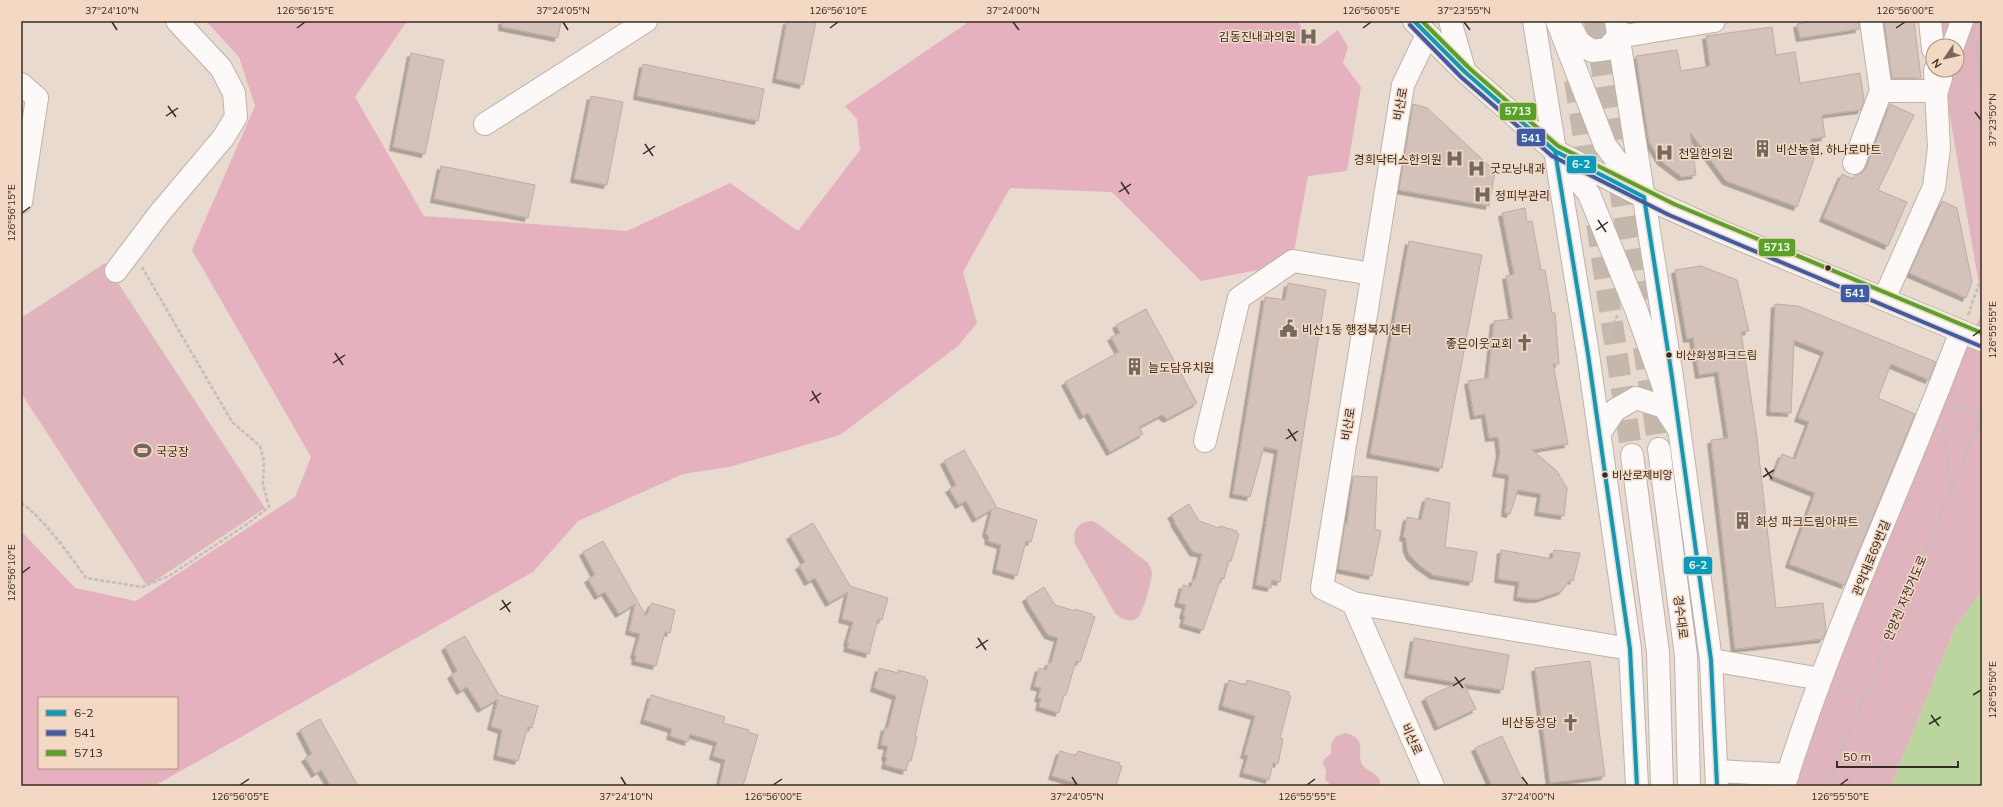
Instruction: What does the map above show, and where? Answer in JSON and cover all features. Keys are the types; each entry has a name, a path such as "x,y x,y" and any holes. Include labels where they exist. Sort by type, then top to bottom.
{"main road":[{"path":"116,270 159,214 223,138 236,117 234,93 221,68 177,21"},
{"path":"485,124 646,21"},
{"path":"1450,21 1465,72"},
{"path":"1534,21 1599,434 1630,649 1637,786"},
{"path":"1557,21 1606,145 1644,197"},
{"path":"1568,21 1579,42 1592,51 1607,49 1617,29"},
{"path":"1617,29 1714,21"},
{"path":"1854,163 1881,91 1871,21"},
{"path":"1930,21 1932,38"},
{"path":"1421,28 1465,72 1555,151 1589,194 1636,309 1680,433"},
{"name":"비산로","path":"1421,28 1403,85 1322,588 1353,603 1433,786"},
{"path":"1960,38 1969,28"},
{"path":"1617,29 1680,433 1711,660 1717,778 1786,780"},
{"path":"1881,91 1936,80 1939,148 1934,187 1884,299"},
{"path":"21,84 37,98 24,168 21,202"},
{"path":"1555,151 1644,197 1982,340"},
{"path":"1206,441 1239,298 1293,261 1372,274"},
{"name":"관악대로69번길","path":"1786,780 1821,679 1933,405 1961,331"},
{"path":"1599,434 1615,410 1636,398 1664,407 1680,433"},
{"name":"경수대로","path":"1659,449 1686,656 1688,786"},
{"path":"1632,455 1658,652 1662,786"},
{"path":"1353,603 1630,649"},
{"path":"1711,660 1821,679"}],"path":[{"path":"1969,28 1982,95"},
{"path":"21,503 28,507 49,531 86,578 142,587 169,576 247,524 269,507 263,484 264,461 260,446 242,433 232,422 132,249"},
{"path":"1961,331 1979,284 1982,284"},
{"path":"1602,346 1620,312"},
{"path":"1933,405 1980,414"},
{"path":"1933,405 1943,418 1952,488"},
{"name":"안양천 자전거도로","path":"1827,786 1952,488 1982,410"},
{"path":"1821,679 1863,699"}],"shaded area":[{"path":"206,21 407,21 355,97 424,216 627,231 730,183 798,231 860,150 857,119 845,106 970,21 1297,21 1317,46 1338,30 1348,47 1343,63 1361,87 1347,171 1308,176 1294,251 1273,267 1201,281 1112,192 1010,188 963,272 977,323 958,346 840,435 729,467 683,474 578,521 533,572 154,786 21,786 21,531 75,588 136,601 295,497 311,457 192,250 255,106 239,57"},
{"path":"1930,21 1982,21 1982,590 1955,628 1891,786 1789,786 1827,671 1929,440 1981,314 1979,284 1948,106 1938,78 1965,78 1965,38 1932,38"},
{"name":"국궁장","path":"105,263 265,508 147,586 21,393 21,318"},
{"path":"1091,521 1097,523 1148,563 1151,568 1151,578 1145,602 1141,613 1134,620 1120,618 1115,613 1075,544 1074,535 1077,528 1082,523"},
{"path":"1982,590 1982,786 1891,786 1955,628"},
{"path":"1345,733 1358,739 1362,763 1365,768 1378,777 1380,786 1332,786 1325,780 1326,771 1323,764 1324,759 1331,754 1331,745 1335,737"}],"building":[{"path":"502,21 561,21 558,38 502,27"},
{"path":"787,21 816,21 803,85 776,79"},
{"path":"1817,21 1859,21 1859,29 1800,38 1797,24"},
{"path":"1884,21 1914,21 1921,78 1892,78"},
{"path":"1772,27 1776,55 1795,52 1800,83 1860,73 1864,100 1861,110 1822,115 1825,137 1811,139 1814,159 1797,207 1726,181 1690,132 1696,175 1682,177 1661,161 1649,142 1636,56 1677,50 1681,71 1710,66 1706,36"},
{"path":"411,53 444,60 425,154 393,147"},
{"path":"643,64 764,89 758,121 637,96"},
{"path":"591,96 623,102 607,185 574,179"},
{"path":"1413,104 1427,108 1495,171 1489,206 1399,190"},
{"path":"1890,104 1914,115 1878,190 1907,202 1888,246 1823,218 1842,174 1853,179 1855,175 1862,173 1866,168"},
{"path":"441,166 535,185 528,218 434,199"},
{"path":"1942,201 1957,208 1972,282 1966,298 1909,273"},
{"path":"1525,208 1527,222 1532,221 1541,270 1545,270 1552,313 1555,313 1559,364 1553,364 1568,444 1532,450 1557,471 1567,488 1564,516 1538,512 1541,494 1518,490 1510,514 1505,513 1509,475 1496,473 1500,453 1498,437 1489,438 1485,414 1474,416 1468,381 1488,378 1494,321 1513,319 1506,276 1514,274 1502,213"},
{"path":"1409,241 1482,255 1442,468 1370,454"},
{"path":"1701,266 1737,280 1749,331 1741,332 1756,430 1776,608 1823,603 1826,631 1823,639 1735,649 1711,440 1728,438 1718,372 1699,375 1693,338 1687,339 1675,270"},
{"path":"1288,283 1326,290 1280,582 1272,580 1271,588 1256,585 1278,450 1264,447 1250,497 1233,494 1265,297 1285,300"},
{"path":"1775,304 1798,306 1936,362 1929,380 1891,364 1878,398 1915,414 1845,585 1789,564 1815,493 1773,476 1782,454 1795,459 1809,422 1798,418 1824,352 1794,340 1791,413 1770,412"},
{"name":"늘도담유치원","path":"1146,309 1197,403 1167,419 1162,415 1139,427 1143,434 1110,452 1088,413 1083,416 1065,382 1119,352 1111,337 1120,333 1116,325"},
{"path":"964,450 996,506 995,507 1037,520 1031,542 1026,541 1017,576 996,570 1001,545 988,541 989,537 986,533 992,509 976,519 966,501 959,505 949,489 956,485 944,461"},
{"path":"1353,476 1377,477 1375,529 1381,531 1372,576 1338,569 1345,523 1347,524"},
{"path":"1426,498 1450,503 1445,547 1477,552 1472,582 1433,575 1419,565 1410,556 1407,549 1406,538 1403,537 1407,517 1421,520"},
{"path":"1189,504 1199,521 1219,528 1220,526 1237,531 1236,533 1239,534 1231,561 1229,561 1224,579 1221,578 1203,630 1183,624 1185,616 1183,615 1186,605 1178,603 1183,585 1191,587 1193,579 1195,580 1202,554 1193,552 1171,515"},
{"path":"813,523 850,586 888,598 882,620 878,619 869,654 847,648 853,622 842,619 848,592 829,603 815,578 808,582 799,566 805,562 790,536"},
{"path":"603,541 646,616 652,603 675,610 670,633 665,632 656,666 635,661 636,656 634,655 640,634 629,631 635,604 619,614 605,592 598,596 588,579 595,575 583,552"},
{"path":"1501,550 1552,559 1554,550 1580,553 1573,581 1570,580 1562,591 1539,599 1529,599 1517,597 1519,582 1498,579"},
{"path":"1044,587 1055,605 1092,614 1092,616 1095,617 1080,662 1076,661 1059,713 1039,707 1041,699 1038,698 1041,688 1034,686 1039,668 1046,670 1049,662 1051,663 1058,638 1048,635 1026,598"},
{"path":"465,636 499,695 538,706 532,728 528,727 518,761 497,756 502,730 491,726 498,699 481,709 467,687 460,691 451,675 457,671 445,647"},
{"path":"1414,638 1509,655 1503,690 1464,684 1476,709 1438,727 1425,698 1458,683 1408,674"},
{"name":"비산동성당","path":"1590,661 1605,776 1550,783 1535,668"},
{"path":"879,668 898,673 898,670 925,677 925,680 928,680 915,736 917,737 911,761 908,761 906,771 885,765 887,758 885,757 888,746 881,745 885,727 888,728 896,696 874,688"},
{"path":"1229,680 1246,685 1247,680 1289,692 1288,695 1291,696 1280,738 1283,739 1278,764 1273,763 1269,780 1243,773 1248,755 1244,755 1255,716 1222,706"},
{"path":"651,695 725,717 723,723 749,730 748,732 758,735 743,786 719,786 725,760 713,756 717,742 690,734 688,742 670,736 672,729 644,720"},
{"path":"320,719 358,786 331,786 321,770 315,774 305,758 312,754 300,730"},
{"path":"1502,736 1525,786 1492,786 1475,748"},
{"path":"1060,751 1076,756 1078,751 1120,763 1119,765 1122,766 1116,786 1086,786 1052,776"}],"tunnel":[{"path":"1595,21 1637,301"},
{"path":"1575,80 1591,184"},
{"path":"1597,224 1632,455"},
{"path":"1644,347 1659,449"}],"transit line":[{"name":"6-2","path":"1414,21 1465,72 1555,151 1644,197 1672,377 1711,660 1717,786"},
{"name":"5713","path":"1422,21 1469,68 1558,146 1674,204 1982,333"},
{"name":"541","path":"1410,25 1461,77 1552,156 1669,215 1980,346"},
{"name":"6-2","path":"1555,151 1588,354 1630,649 1637,786"}],"place":[{"name":"김동진내과의원","path":"1309,36"},
{"name":"비산농협, 하나로마트","path":"1763,149"},
{"name":"천일한의원","path":"1665,153"},
{"name":"경희닥터스한의원","path":"1455,159"},
{"name":"굿모닝내과","path":"1477,168"},
{"name":"정피부관리","path":"1482,195"},
{"name":"비산1동 행정복지센터","path":"1289,329"},
{"name":"좋은이웃교회","path":"1525,343"},
{"name":"비산화성파크드림","path":"1669,355"},
{"name":"늘도담유치원","path":"1135,367"},
{"name":"국궁장","path":"143,451"},
{"name":"비산로제비앙","path":"1605,475"},
{"name":"화성 파크드림아파트","path":"1743,521"},
{"name":"비산동성당","path":"1570,722"}]}
